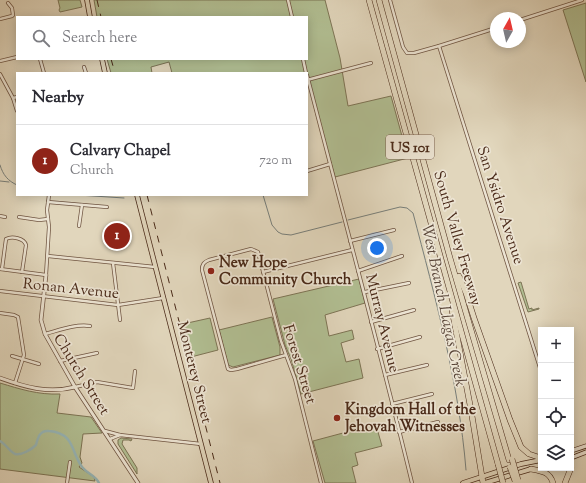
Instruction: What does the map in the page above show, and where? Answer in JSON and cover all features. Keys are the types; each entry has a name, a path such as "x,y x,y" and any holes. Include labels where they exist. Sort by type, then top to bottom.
{"highway":[{"name":"South Valley Freeway","path":"369,0 503,483"},
{"name":"South Valley Freeway","path":"379,0 450,258 517,482"},
{"path":"450,258 466,293 521,447 529,454 538,458"},
{"path":"451,295 451,306 484,483"},
{"path":"531,469 548,473 551,476 553,483"},
{"path":"565,483 570,471"}],"main road":[{"path":"87,0 91,16"},
{"path":"102,60 106,72"},
{"name":"Monterey Street","path":"137,196 211,483"},
{"path":"574,450 586,446"},
{"path":"574,457 586,452"},
{"path":"463,483 538,460"},
{"path":"484,483 538,468"}],"street":[{"path":"288,0 292,16"},
{"path":"390,0 403,47 407,53 414,53 490,30"},
{"path":"526,18 582,0"},
{"path":"0,19 13,15 12,8 8,3"},
{"name":"San Ysidro Avenue","path":"439,46 538,363"},
{"path":"0,61 16,57"},
{"path":"40,60 44,72"},
{"name":"Murray Avenue","path":"303,60 306,72"},
{"path":"308,80 371,63"},
{"path":"84,68 86,72"},
{"path":"0,74 13,98 16,108"},
{"name":"Murray Avenue","path":"308,80 364,292 412,483"},
{"path":"308,171 330,164"},
{"name":"Church Street","path":"49,196 48,219 50,227 42,320 45,334 59,362 138,483"},
{"path":"48,202 107,207"},
{"path":"79,226 82,205"},
{"path":"0,216 5,216"},
{"path":"19,218 39,220 48,219"},
{"path":"350,241 394,230"},
{"path":"22,272 26,245 25,241 22,239 9,238 6,240 1,269 22,272 46,275"},
{"name":"Forest Street","path":"286,355 237,369 228,369 208,296 202,267 204,262 251,249 258,252 286,355 295,379 321,483"},
{"path":"263,272 352,250"},
{"path":"48,256 155,267"},
{"path":"358,270 402,256"},
{"path":"113,263 120,320"},
{"path":"364,292 409,283"},
{"name":"Ronan Avenue","path":"0,291 118,305 163,298"},
{"path":"371,322 414,310"},
{"path":"0,313 14,314 18,317 24,351 23,360 15,383"},
{"path":"45,334 74,326 90,326"},
{"path":"378,348 420,337"},
{"path":"59,362 97,353"},
{"path":"12,356 39,364"},
{"path":"385,375 427,365"},
{"path":"0,378 34,389 46,390 60,390 97,382 133,388 135,371"},
{"path":"392,404 432,394"},
{"path":"399,432 438,422"},
{"path":"104,431 120,435 202,444"},
{"path":"110,439 120,435"},
{"path":"67,483 70,462"}],"green space":[{"path":"58,0 80,0 82,7 60,12"},
{"path":"94,0 325,0 340,58 348,106 391,96 408,158 335,177 308,81 308,72 172,72 169,62 151,67 152,72 111,72 107,60 308,60 308,16 97,16"},
{"path":"586,3 586,82 563,10"},
{"path":"359,279 365,303 325,315 329,336 352,330 354,339 341,343 346,362 359,359 363,378 301,394 291,359 285,345 273,299"},
{"path":"521,282 529,309 539,309 528,312 518,283"},
{"path":"272,317 280,347 280,355 233,367 228,365 219,330"},
{"path":"210,318 218,350 191,357 183,324"},
{"path":"0,383 37,393 60,394 57,413 91,417 102,433 83,434 80,457 82,463 79,467 94,477 95,481 0,469"},
{"path":"373,425 375,431 378,432 382,446 355,453 358,465 352,467 356,483 325,483 313,441"},
{"path":"121,438 132,439 131,441 123,440 122,444 137,468 137,474 118,444 118,440"}],"waterway":[{"name":"West Branch Llagas Creek","path":"0,165 6,177 16,184"},
{"name":"West Branch Llagas Creek","path":"0,181 9,182"},
{"name":"West Branch Llagas Creek","path":"93,196 124,198"},
{"name":"West Branch Llagas Creek","path":"263,196 272,225 282,234 291,235 342,222"},
{"name":"West Branch Llagas Creek","path":"348,220 400,207 407,208 413,213 438,308 452,373 463,437 466,470"},
{"path":"0,441 13,453 20,454 36,445 41,433 46,431 58,433 68,440 72,445 79,463 85,470 96,478 99,483"}],"railway":[{"path":"97,0 101,16"},
{"path":"111,60 115,72"},
{"path":"147,196 220,483"}],"place":[{"name":"Calvary Chapel","path":"117,236"},
{"name":"New Hope Community Church","path":"211,271"},
{"name":"Kingdom Hall of the Jehovah Witnesses","path":"337,418"}]}
